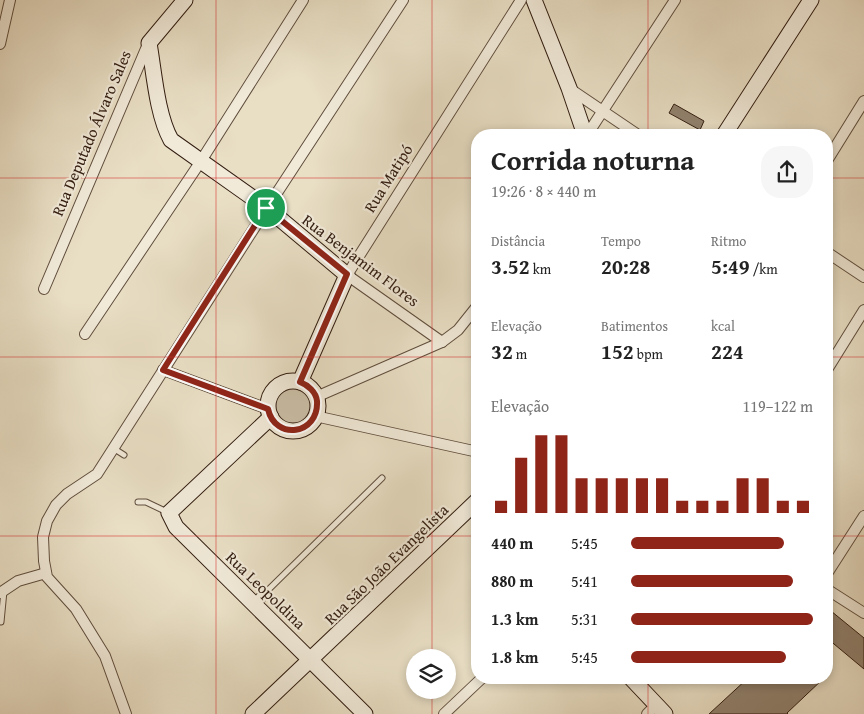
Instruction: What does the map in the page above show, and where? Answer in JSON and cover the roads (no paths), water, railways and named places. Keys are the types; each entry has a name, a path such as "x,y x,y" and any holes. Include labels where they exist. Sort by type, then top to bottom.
{"street":[{"path":"0,44 10,0"},
{"name":"Rua Deputado Álvaro Sales","path":"44,290 149,42 185,0"},
{"path":"85,334 201,161 303,0"},
{"path":"126,714 105,656 76,609 47,577 43,537 47,521 56,505 66,494 97,474 266,208 403,0"},
{"name":"Rua Matipó","path":"300,382 347,274 521,0"},
{"path":"534,0 584,129"},
{"path":"591,129 603,113 675,0"},
{"path":"728,129 811,0"},
{"name":"Rua Benjamim Flores","path":"149,42 166,130 171,140 266,208 347,274 442,342"},
{"path":"569,88 628,129"},
{"path":"833,151 864,101"},
{"path":"833,256 864,277"},
{"path":"833,360 864,310"},
{"path":"316,397 442,342 458,330 471,314"},
{"path":"163,370 269,413 280,427 293,430 306,426 315,416 317,408 316,397 309,387 300,382 292,381 277,387 268,401 269,413 169,513"},
{"path":"315,416 471,450"},
{"name":"Rua São João Evangelista","path":"253,714 471,512"},
{"name":"Rua Leopoldina","path":"169,513 176,527 260,599 311,660 366,714"},
{"path":"833,564 864,516"},
{"path":"1,591 18,581 46,573"},
{"path":"833,593 864,613"},
{"path":"444,714 476,684"},
{"path":"636,684 656,711"}],"lane":[{"path":"113,448 124,455"},
{"path":"260,599 382,478"},
{"path":"138,502 146,502 169,513"},
{"path":"1,591 1,622"}]}
